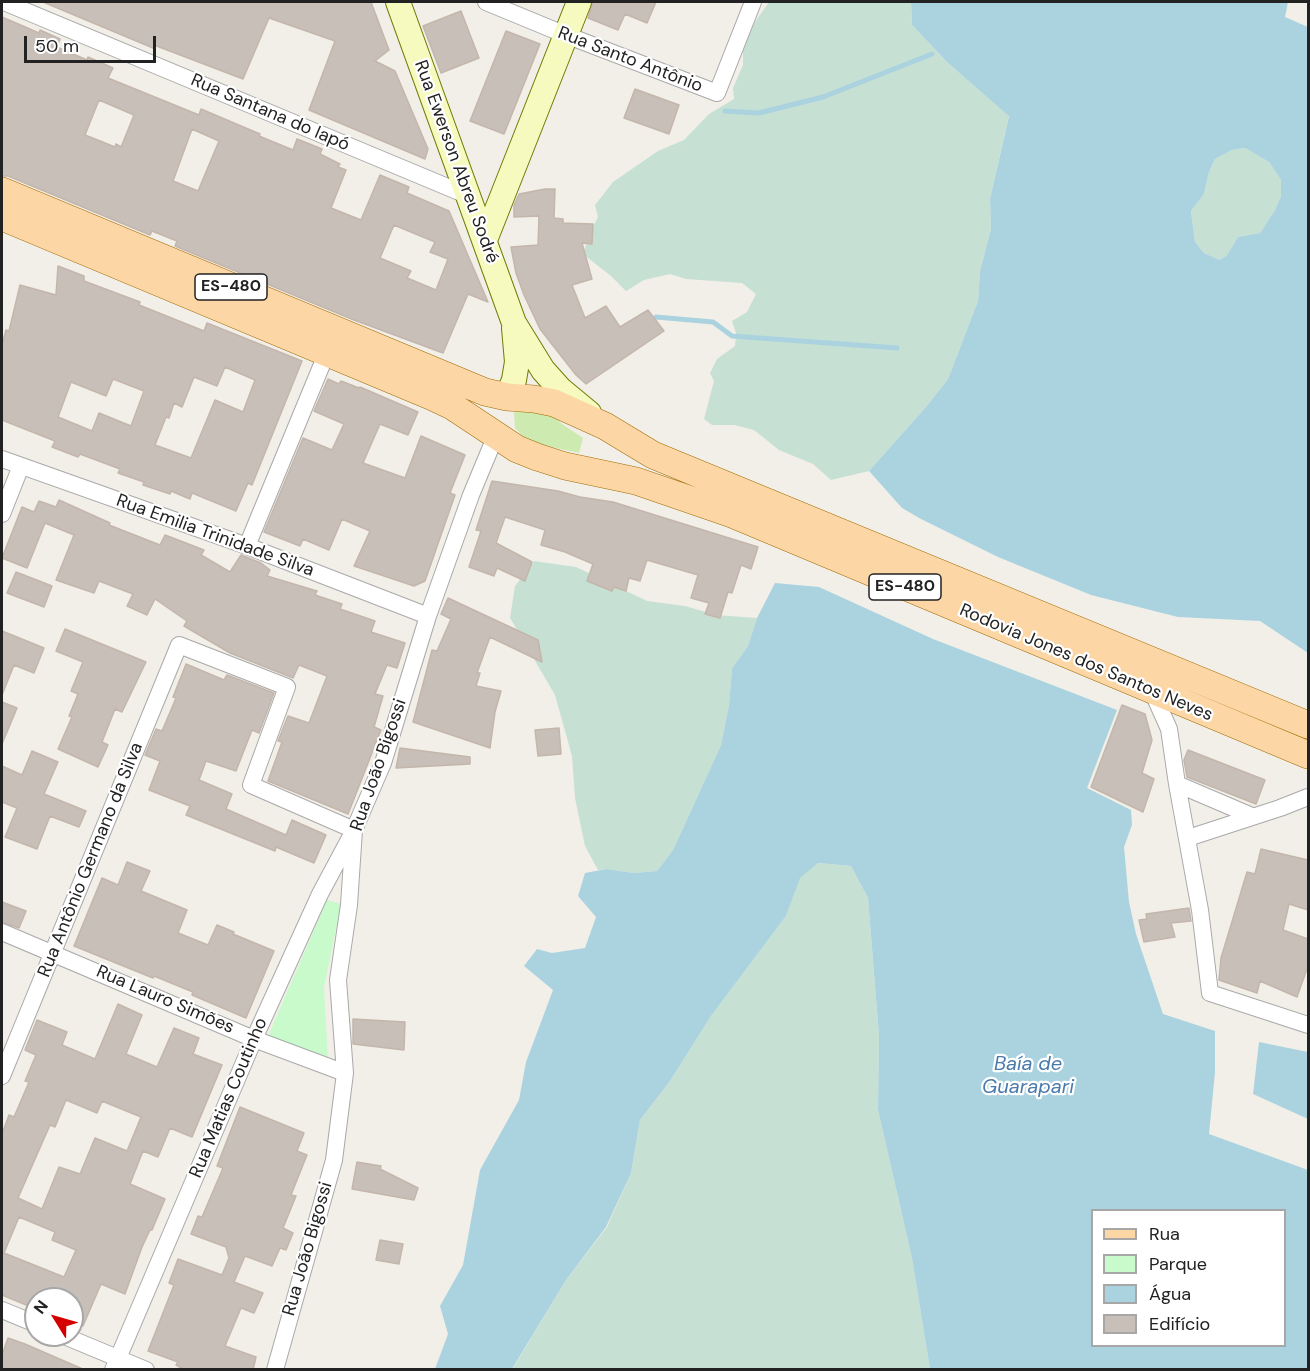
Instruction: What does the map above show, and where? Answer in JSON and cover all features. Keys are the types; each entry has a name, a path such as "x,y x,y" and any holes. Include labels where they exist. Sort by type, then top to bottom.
{"main road":[{"name":"Rua Ewerson Abreu Sodré","path":"398,2 514,323 538,363 560,389 605,426"},
{"path":"485,240 579,2"},
{"name":"Rodovia Jones dos Santos Neves","path":"2,191 132,258 331,341 485,392 554,403 605,426 653,455 1308,725"},
{"name":"Rodovia Jones dos Santos Neves","path":"2,217 132,258"},
{"name":"Rua Ewerson Abreu Sodré","path":"507,397 514,380 517,362 514,323"},
{"name":"Rodovia Jones dos Santos Neves","path":"331,341 452,406 517,449 565,466 636,481 732,514 1308,755"},
{"path":"496,435 498,415 507,397"}],"street":[{"name":"Rua Santana do Iapó","path":"4,2 469,196"},
{"name":"Rua Santo Antônio","path":"486,2 717,93 753,2"},
{"path":"247,546 331,341"},
{"name":"Rua João Bigossi","path":"275,1370 334,1160 345,1074 338,980 349,905 354,830 383,763 428,616 471,495 496,435"},
{"name":"Rua Emilia Trinidade Silva","path":"2,459 247,546 428,616"},
{"path":"2,514 21,466"},
{"name":"Rua Antônio Germano da Silva","path":"2,1076 180,645 287,687 251,785 354,830"},
{"path":"1152,691 1169,729 1200,910 1210,993 1308,1025"},
{"path":"1178,784 1252,816"},
{"path":"1188,838 1308,797"},
{"name":"Rua Matias Coutinho","path":"115,1364 254,1038 320,894 354,830"},
{"name":"Rua Lauro Simões","path":"2,932 345,1074"},
{"path":"2,1310 24,1319"},
{"path":"84,1347 115,1364 146,1370"}],"green space":[{"path":"769,2 911,2 912,25 947,62 1009,115 990,199 991,229 980,271 978,301 948,379 869,471 831,480 813,464 779,450 754,430 734,425 712,425 704,419 714,381 710,373 717,359 735,346 736,333 732,321 747,312 756,294 742,283 686,279 670,274 644,280 626,291 583,254 598,217 595,205 613,182 658,151 684,140 709,114 734,99 733,88 743,65 743,51 750,29"},
{"path":"1245,148 1269,162 1281,180 1281,196 1260,233 1238,237 1227,255 1220,260 1204,253 1195,242 1191,211 1204,194 1209,172 1215,159 1232,150"},
{"path":"529,406 547,410 562,424 583,438 579,453 529,442 515,428 514,413"},
{"path":"534,561 576,567 647,601 685,606 716,615 757,618 748,646 732,670 729,705 721,745 673,850 657,871 634,873 598,870 585,846 575,798 572,756 555,695 510,618 515,586"},
{"path":"818,863 851,866 868,898 879,1037 878,1110 912,1258 930,1369 512,1370 566,1280 607,1227 631,1173 640,1120 670,1081 711,1016 786,916 799,878"},
{"path":"327,900 341,904 324,988 328,1061 268,1036"}],"water":[{"path":"911,2 1288,2 1285,17 1308,27 1308,653 1260,621 1178,617 1091,595 998,557 902,508 869,471 948,379 978,301 980,271 991,229 990,199 1009,116 947,62 912,25","holes":["1245,148 1269,162 1281,180 1281,196 1260,233 1238,237 1227,255 1220,260 1204,253 1195,242 1191,211 1204,194 1209,172 1215,159 1232,150"]},
{"name":"Baía de Guarapari","path":"775,583 819,587 933,639 1117,710 1087,788 1131,810 1132,825 1124,847 1129,902 1136,934 1163,1014 1215,1031 1215,1072 1209,1134 1308,1170 1308,1369 930,1369 912,1258 878,1110 879,1036 868,898 851,866 818,863 800,878 786,916 711,1016 670,1081 640,1120 631,1173 606,1227 566,1280 512,1369 435,1369 448,1334 440,1306 463,1265 480,1170 519,1100 526,1062 553,990 524,966 537,949 552,953 585,948 596,917 578,896 585,873 606,869 634,873 657,871 673,850 721,745 729,705 732,669 748,646 757,618"},
{"path":"1259,1042 1308,1052 1308,1119 1253,1094"}],"building":[{"path":"43,2 371,2 389,50 375,61 395,71 428,149 425,159 309,110 335,41 269,18 243,79 154,45 153,48"},
{"path":"593,2 656,2 647,23 625,14 618,30 588,18"},
{"path":"461,11 479,58 441,73 423,26"},
{"path":"2,17 39,33 40,30 60,39 57,47 113,68 108,78 199,115 201,109 293,150 297,139 322,149 320,154 340,164 338,167 346,170 331,208 361,220 380,175 409,187 407,193 449,211 488,302 468,294 443,353 354,320 175,246 177,241 152,231 150,235 8,176 2,176","holes":["99,100 134,115 121,147 116,144 115,147 85,135","192,129 219,141 198,191 173,181","394,225 435,242 430,252 448,259 436,290 407,278 411,271 380,258"]},
{"path":"506,31 540,44 504,134 470,121"},
{"path":"635,89 679,105 669,134 624,118"},
{"path":"555,189 554,218 563,219 563,223 593,224 592,244 582,243 592,279 572,285 585,318 606,306 620,327 648,310 664,331 586,384 576,375 540,329 516,273 511,247 538,245 539,216 514,217 514,205 519,194"},
{"path":"58,266 84,276 84,281 140,302 139,305 204,331 207,323 302,361 252,485 248,483 236,511 192,493 190,499 171,491 170,494 143,485 144,482 118,473 120,469 80,454 78,457 52,447 55,441 2,420 2,345 6,330 9,331 20,285 56,295","holes":["225,367 255,380 243,412 215,400 191,458 155,445 174,403 182,407 194,377 217,386","113,379 144,391 131,426 99,413 92,431 58,417 71,382 106,396"]},
{"path":"328,379 339,384 341,381 360,387 418,412 408,435 380,424 363,463 405,478 421,436 465,455 450,493 455,495 425,581 414,586 354,566 370,531 342,519 329,550 303,539 300,546 264,532 303,438 332,450 344,424 314,411"},
{"path":"492,481 613,502 758,547 751,569 741,565 732,593 728,592 720,618 705,614 709,603 691,598 698,575 647,560 640,581 629,578 626,591 614,587 612,591 587,581 593,564 541,545 545,530 505,517 496,543 532,562 525,581 497,568 494,576 469,567 481,531 476,530"},
{"path":"59,500 110,523 109,525 160,545 165,535 204,550 201,555 230,572 241,555 261,563 270,570 267,576 317,591 315,595 342,604 340,609 375,621 371,632 405,643 397,668 387,665 375,694 383,696 374,727 381,730 348,814 268,781 282,742 278,741 288,716 309,723 327,676 299,665 293,678 230,653 184,626 187,621 155,599 147,615 127,606 133,594 99,581 94,593 56,580 74,535 45,523 27,568 2,558 22,507 34,512 39,501 56,507"},
{"path":"16,572 52,586 44,607 7,593"},
{"path":"448,598 538,640 542,662 490,637 477,673 480,673 476,686 501,691 495,712 490,748 413,722 432,650 437,651 451,619 441,614"},
{"path":"65,629 146,662 122,712 115,709 102,742 108,745 98,767 58,749 72,717 69,716 78,694 71,691 83,662 56,651"},
{"path":"2,631 44,648 34,673 14,665 2,695"},
{"path":"186,664 224,680 227,675 274,693 259,733 252,730 236,771 206,761 199,780 232,794 226,809 286,835 292,820 326,835 314,863 276,847 275,851 186,815 190,806 149,790 160,761 145,755 156,729 162,731 176,698 173,697"},
{"path":"2,702 17,708 2,744"},
{"path":"1122,705 1145,714 1152,740 1142,773 1154,779 1143,812 1091,787"},
{"path":"559,728 561,754 538,756 535,730"},
{"path":"400,748 470,757 470,764 396,768"},
{"path":"1188,750 1265,780 1256,804 1187,777 1184,760"},
{"path":"32,751 58,762 44,794 86,811 79,827 50,816 37,849 5,837 17,808 2,802 2,766 22,775"},
{"path":"1261,849 1308,860 1308,910 1289,904 1283,930 1308,939 1308,966 1297,997 1260,981 1257,993 1219,980 1221,958 1247,872 1255,874"},
{"path":"127,862 150,871 141,891 187,910 178,933 208,945 217,925 274,951 246,1018 192,995 193,992 74,946 102,878 118,885"},
{"path":"2,902 26,911 19,928 2,922"},
{"path":"1189,908 1191,921 1171,923 1175,937 1144,942 1139,920 1147,919 1146,914"},
{"path":"118,1004 142,1015 126,1054 157,1067 174,1028 199,1038 193,1054 222,1065 192,1137 170,1128 158,1157 143,1151 130,1184 165,1199 142,1247 125,1294 101,1284 84,1324 84,1287 24,1287 24,1304 2,1295 2,1134 9,1115 14,1117 29,1082 25,1081 36,1055 25,1050 37,1020 67,1032 62,1045 95,1059","holes":["66,1100 97,1113 102,1101 141,1117 127,1151 95,1138 80,1174 59,1167 42,1209 18,1198 50,1125 55,1127","19,1217 55,1232 52,1240 76,1250 64,1277 4,1253"]},
{"path":"353,1019 405,1022 404,1050 353,1044"},
{"path":"240,1107 304,1133 297,1151 307,1155 291,1195 296,1196 283,1228 293,1233 286,1250 280,1248 272,1266 245,1256 234,1282 263,1293 254,1313 241,1308 225,1346 256,1357 253,1370 185,1370 176,1365 178,1362 148,1351 174,1285 169,1283 178,1259 222,1275 229,1258 226,1247 191,1234 198,1216 202,1217 223,1168 217,1166"},
{"path":"357,1162 381,1166 380,1169 418,1188 414,1200 352,1189"},
{"path":"380,1240 403,1244 399,1264 376,1260"},
{"path":"8,1338 24,1344 24,1347 32,1347 85,1370 2,1370 2,1355"}],"waterway":[{"path":"725,111 759,113 823,97 932,54"},
{"path":"656,317 713,322 732,336 897,348"}]}
